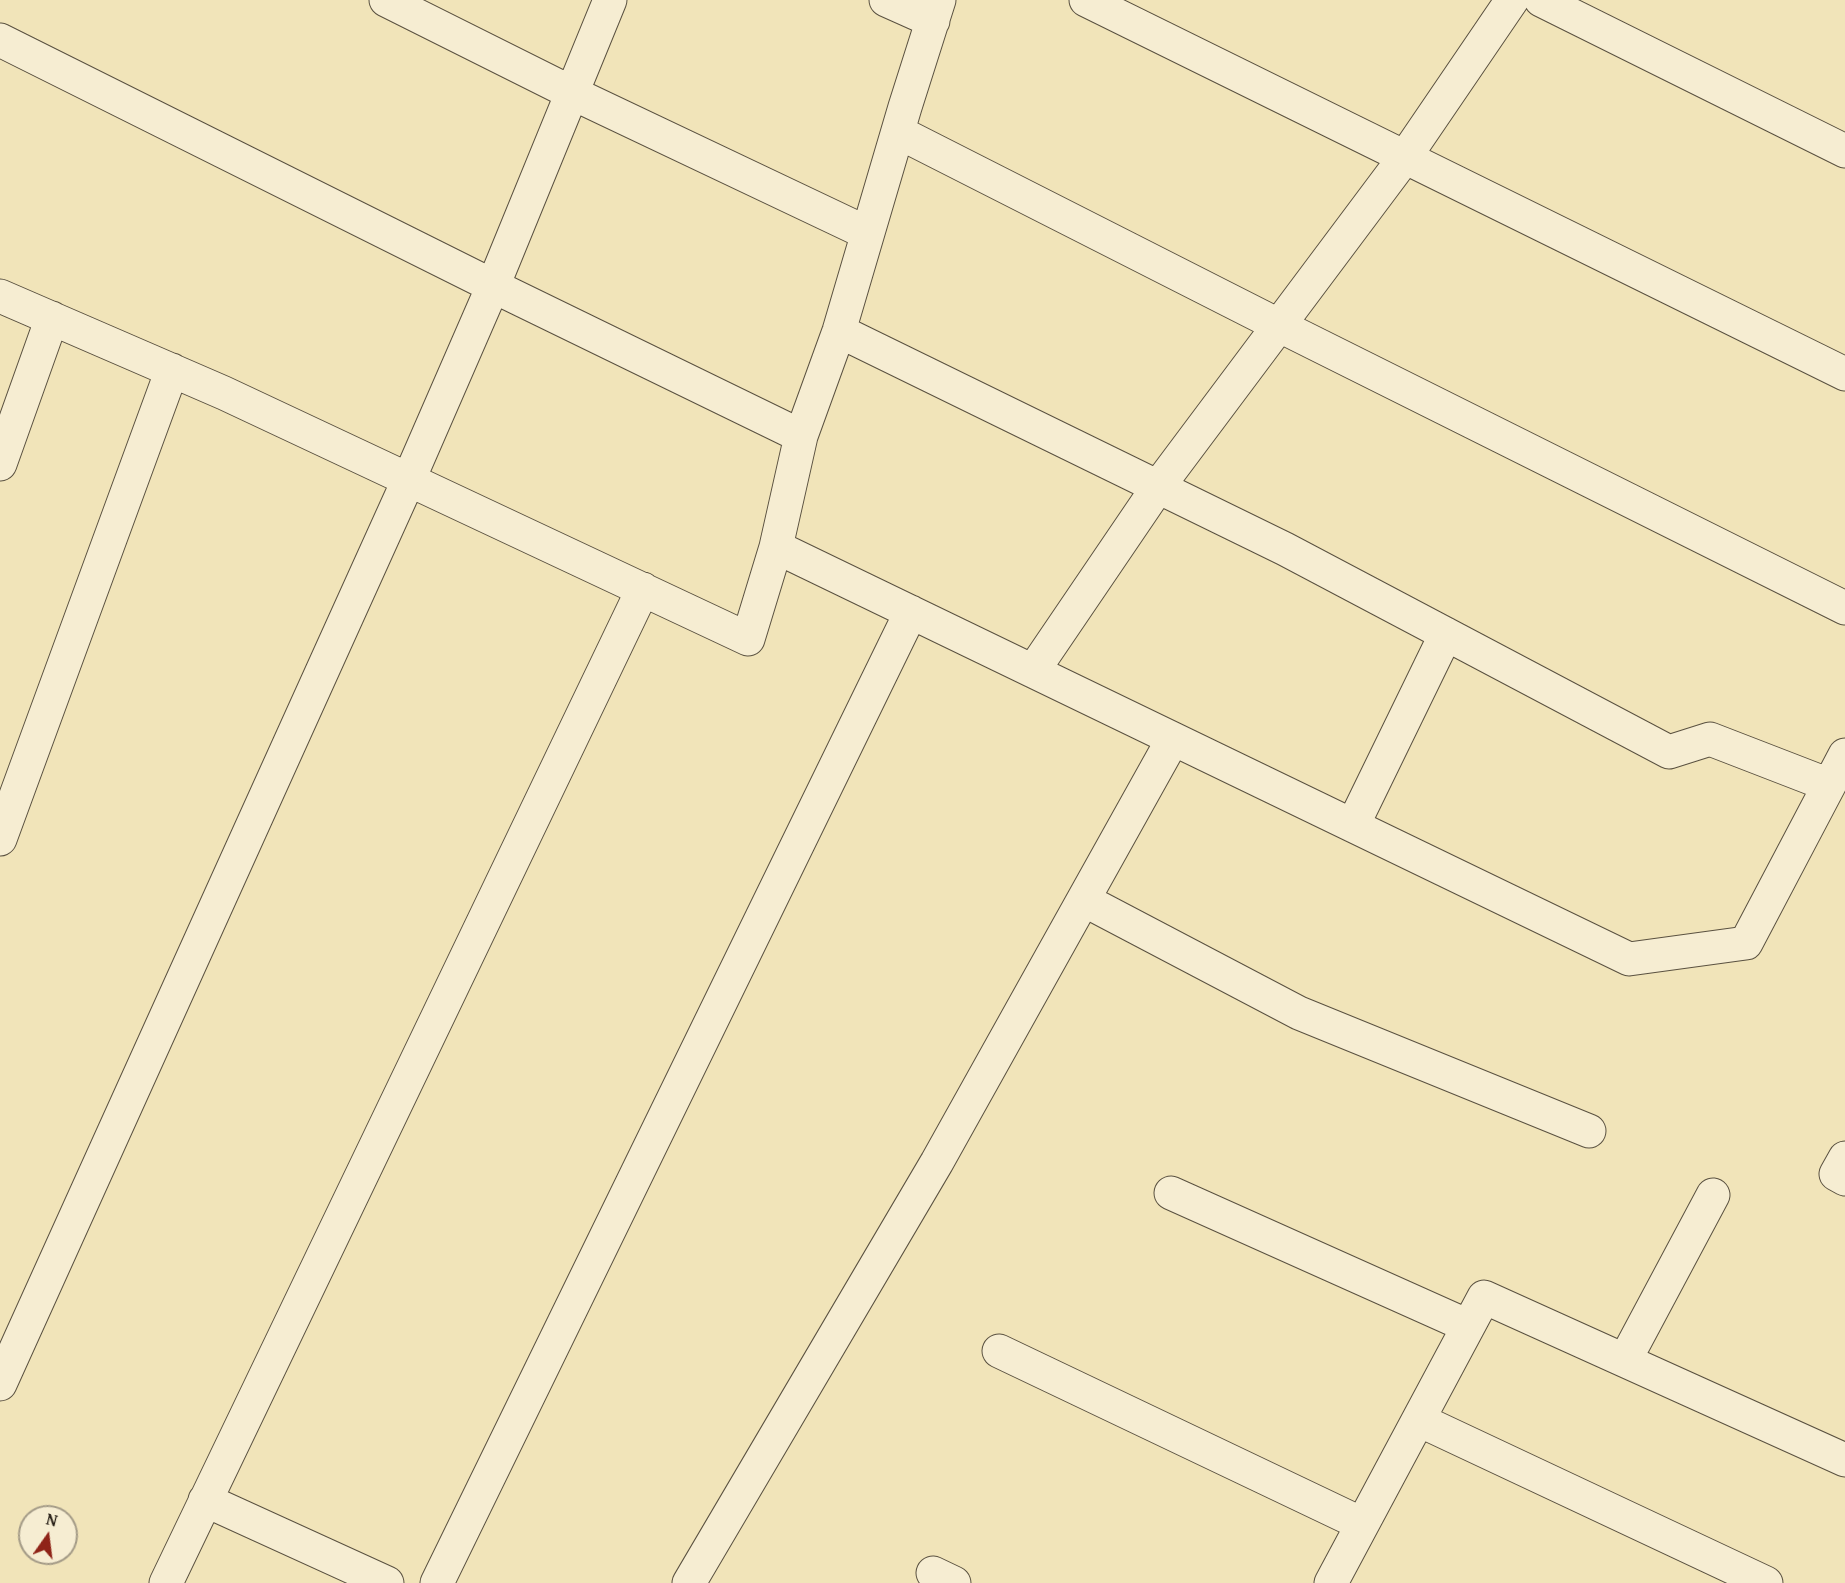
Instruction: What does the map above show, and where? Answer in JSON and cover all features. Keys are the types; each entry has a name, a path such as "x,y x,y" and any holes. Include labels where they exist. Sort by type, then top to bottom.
{"street":[{"path":"386,0 572,93 867,233"},
{"path":"0,1384 409,479 494,286 610,0"},
{"path":"0,296 172,370 748,639 776,547 801,436 839,331 897,132 936,11 886,0"},
{"path":"1086,0 1845,374"},
{"path":"1034,671 1158,487 1405,158 1512,0"},
{"path":"1541,0 1845,151"},
{"path":"0,40 801,436"},
{"path":"897,132 1845,608"},
{"path":"0,464 52,318"},
{"path":"839,331 1285,549 1669,752 1710,739 1828,785"},
{"path":"0,839 172,370"},
{"path":"776,547 1629,959 1746,943 1845,755"},
{"path":"166,1583 644,589"},
{"path":"437,1583 910,612"},
{"path":"1353,825 1446,634"},
{"path":"689,1583 937,1162 1173,739"},
{"path":"1084,900 1299,1013 1589,1131"},
{"path":"1845,1158 1836,1173 1845,1179"},
{"path":"1171,1193 1468,1326"},
{"path":"1625,1360 1713,1195"},
{"path":"1331,1583 1484,1297 1845,1460"},
{"path":"999,1351 1362,1524"},
{"path":"1419,1420 1766,1583"},
{"path":"206,1500 387,1583"}]}
